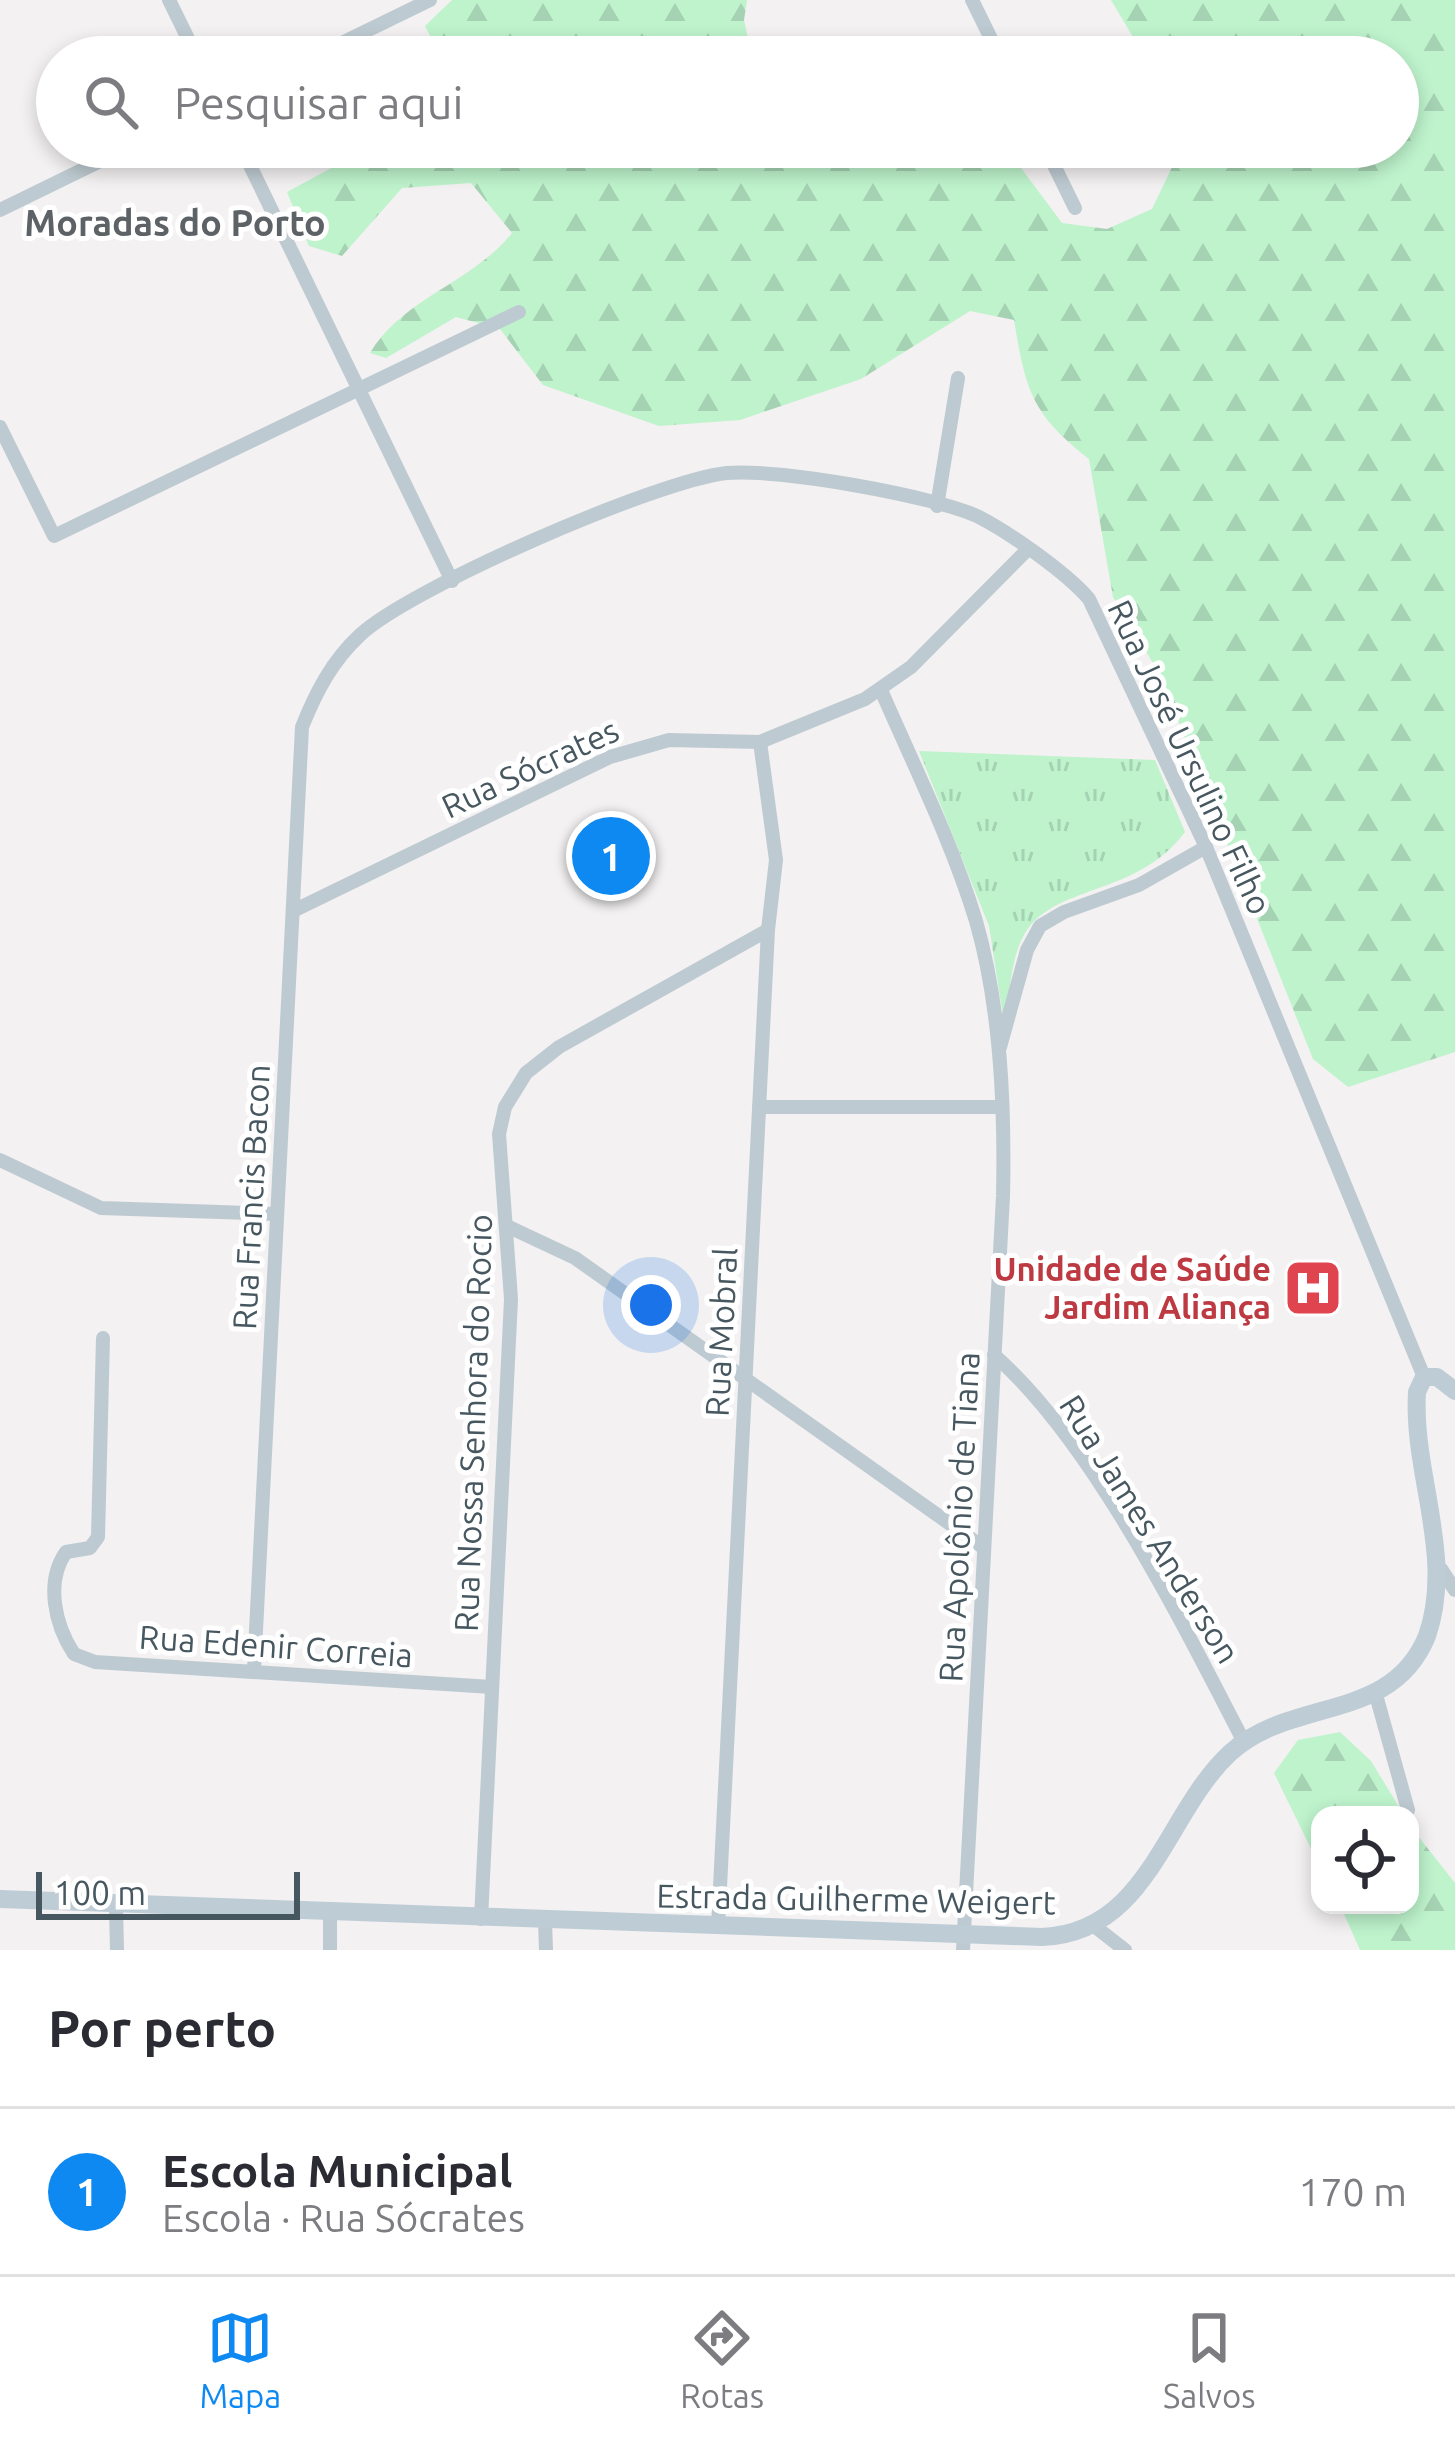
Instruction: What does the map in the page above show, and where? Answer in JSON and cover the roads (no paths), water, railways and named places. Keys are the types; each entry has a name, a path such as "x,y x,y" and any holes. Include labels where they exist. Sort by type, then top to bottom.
{"street":[{"path":"169,0 187,36"},
{"path":"356,36 430,0"},
{"path":"972,0 990,36"},
{"path":"0,210 86,168"},
{"path":"251,168 452,580"},
{"path":"1055,168 1075,208"},
{"path":"0,428 54,536 519,312"},
{"path":"938,506 958,378"},
{"name":"Rua José Ursulino Filho","path":"302,727 326,675 361,634 399,607 623,504 711,475 781,474 979,517 1078,587 1102,620 1206,848 1424,1377"},
{"name":"Rua Sócrates","path":"293,910 610,757 669,740 760,742 881,690 1026,551"},
{"name":"Rua Apolônio de Tiana","path":"881,690 976,922 998,1053 1001,1107 994,1355 963,1942"},
{"name":"Rua Francis Bacon","path":"254,1670 302,727"},
{"name":"Rua Mobral","path":"718,1927 768,930 776,860 760,742"},
{"path":"998,1053 1027,950 1040,926 1064,912 1139,885 1206,848"},
{"name":"Rua Nossa Senhora do Rocio","path":"481,1919 511,1298 500,1123 526,1073 559,1047 768,930"},
{"path":"760,1107 1001,1107"},
{"path":"0,1160 101,1208 278,1214"},
{"path":"509,1227 575,1258 984,1548"},
{"name":"Rua Edenir Correia","path":"103,1338 98,1537 90,1548 66,1552 57,1570 56,1611 74,1654 95,1662 492,1687"},
{"name":"Rua James Anderson","path":"994,1355 1033,1392 1102,1492 1180,1619 1244,1742"},
{"path":"1424,1377 1437,1377 1455,1391"},
{"name":"Estrada Guilherme Weigert","path":"0,1899 116,1907 330,1909 963,1942 1056,1936 1093,1925 1147,1875 1208,1779 1244,1742 1284,1723 1376,1695 1404,1675 1426,1640 1441,1569 1416,1403 1424,1377"},
{"path":"1441,1569 1455,1590"},
{"path":"1376,1695 1407,1806"},
{"path":"116,1907 117,1950"},
{"path":"330,1909 330,1950"},
{"path":"545,1921 546,1950"},
{"path":"1093,1925 1125,1950"}],"place":[{"name":"Escola Municipal","path":"611,856"},
{"name":"Unidade de Saúde Jardim Aliança","path":"1313,1288"}],"district":[{"name":"Moradas do Porto","path":"175,223"}]}
